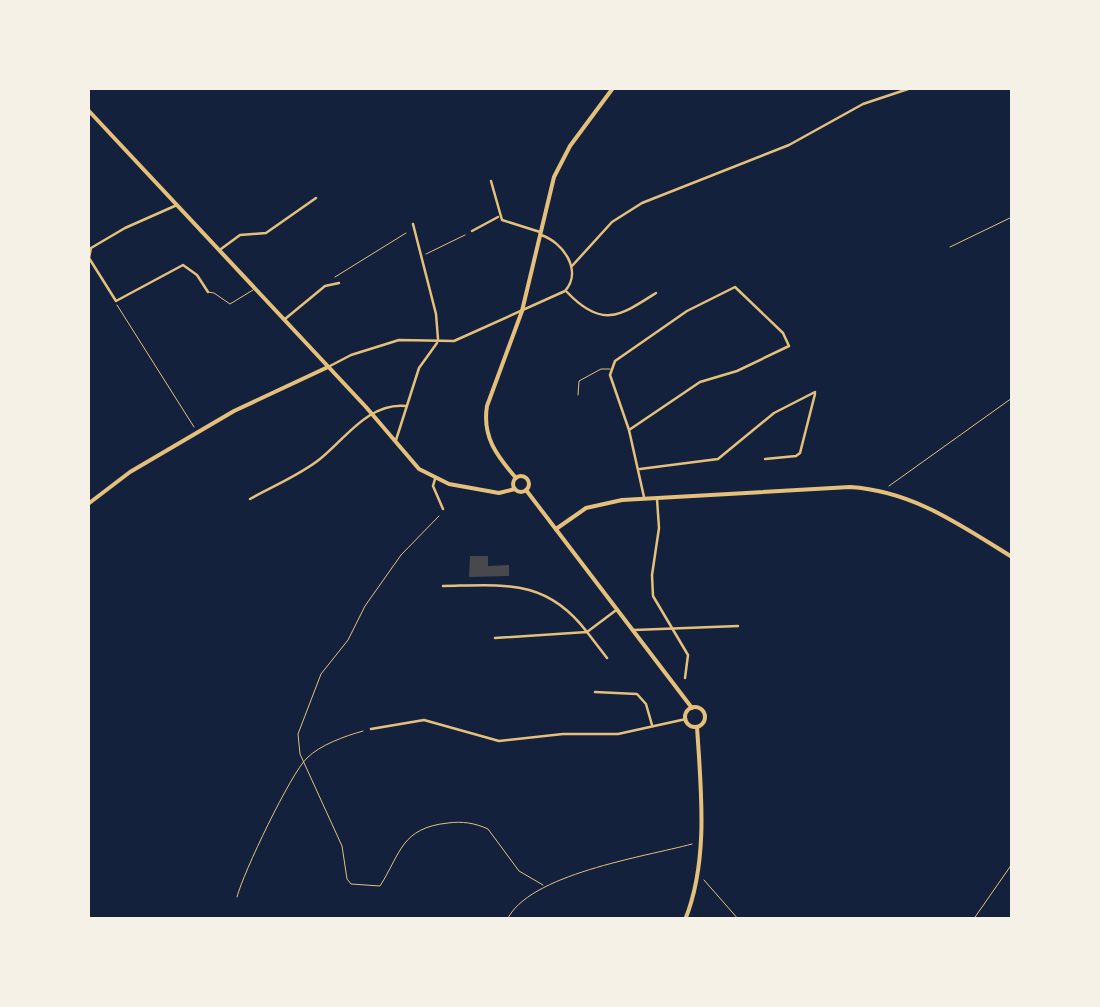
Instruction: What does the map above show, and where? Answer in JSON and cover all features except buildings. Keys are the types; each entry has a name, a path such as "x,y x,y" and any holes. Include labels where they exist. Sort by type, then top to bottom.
{"main road":[{"path":"514,489 516,478 492,446 486,414 522,311 554,177 562,158 612,88"},
{"path":"88,110 374,413 418,469 435,479 499,494 526,490"},
{"path":"88,504 130,472 249,402 328,367"},
{"path":"516,478 528,479 526,490 692,708"},
{"path":"556,528 586,508 644,498 834,487 884,490 936,510 1012,557"},
{"path":"692,708 700,708 705,714 704,722 698,726 690,725 686,719 692,708"},
{"path":"685,920 699,874 698,726"}],"street":[{"path":"572,266 604,229 626,212 789,145 863,104 910,88"},
{"path":"328,367 390,342 454,342 565,291 574,278 572,266 554,241 499,216 491,181"},
{"path":"220,250 240,235 266,233 316,198"},
{"path":"178,204 125,228 88,252 116,301 180,265 190,268 208,292"},
{"path":"472,231 499,216"},
{"path":"395,442 422,362 438,342 436,314 414,226"},
{"path":"284,320 325,286 339,283"},
{"path":"629,430 700,382 737,371 788,346 783,333 735,287 687,311 614,361 610,369 644,498"},
{"path":"565,291 574,300 611,317 624,314 656,293"},
{"path":"638,470 718,459 774,413 816,392 800,453 766,459"},
{"path":"250,499 321,458 374,413 406,406"},
{"path":"435,479 443,508"},
{"path":"657,498 658,536 652,589 688,655 685,678"},
{"path":"444,586 509,585 534,590 560,604 607,658"},
{"path":"495,638 587,632 617,610"},
{"path":"633,631 738,626"},
{"path":"595,692 636,694 646,704 652,726"},
{"path":"371,729 424,720 499,740 550,734 618,734 686,719"}],"lane":[{"path":"208,292 230,304 256,288"},
{"path":"578,395 579,382 602,369 610,369"}],"path":[{"path":"950,247 1012,217"},
{"path":"325,286 414,226"},
{"path":"421,256 472,231"},
{"path":"116,301 198,434"},
{"path":"884,490 1012,398"},
{"path":"443,508 401,555 365,606 346,644 321,674 298,734 298,749 342,846 351,884 380,886 395,856 416,832 428,826 458,822 488,829 519,871 543,885"},
{"path":"237,897 243,875 303,762 336,741 371,729"},
{"path":"507,920 519,901 543,885 700,842"},
{"path":"973,920 1012,864"},
{"path":"699,874 739,920"}]}
